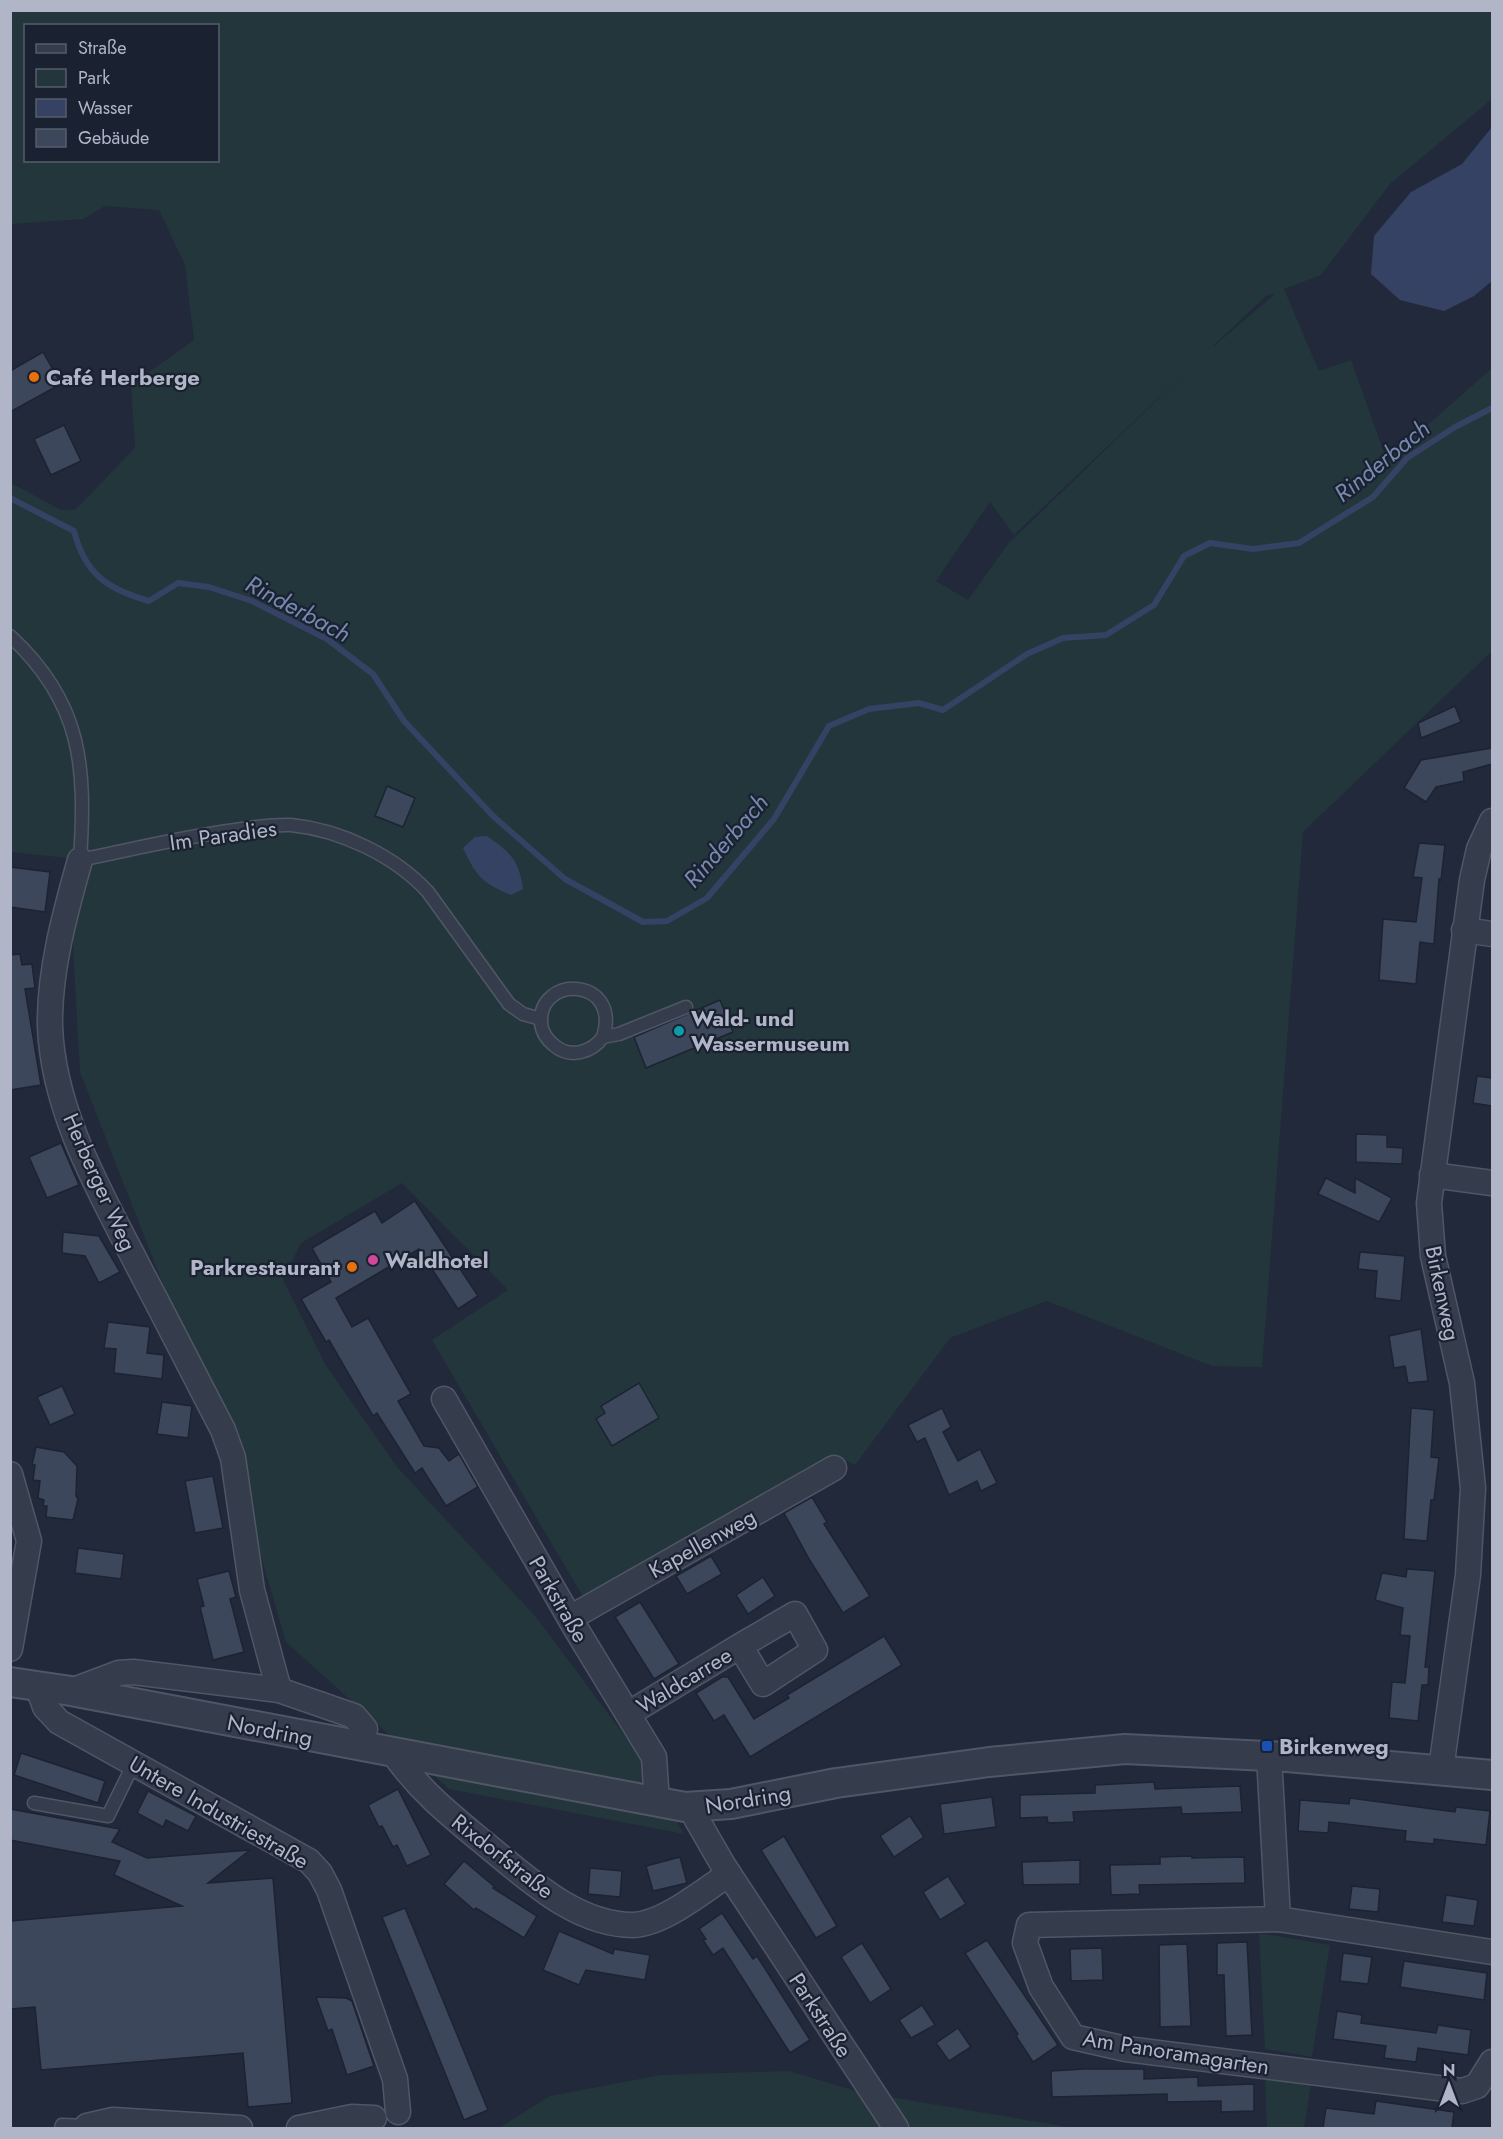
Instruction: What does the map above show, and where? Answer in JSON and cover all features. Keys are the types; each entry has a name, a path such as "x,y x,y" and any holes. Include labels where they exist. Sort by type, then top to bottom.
{"street":[{"name":"Birkenweg","path":"1441,1769 1468,1575 1483,1488 1433,1256 1429,1203 1464,930 1479,849 1492,822"},
{"name":"Herberger Weg","path":"80,860 54,977 50,1026 58,1083 79,1146 223,1430 232,1458 252,1590 279,1690"},
{"path":"1464,930 1492,934"},
{"path":"1432,1175 1492,1183"},
{"name":"Parkstraße","path":"444,1399 570,1618 654,1757 657,1803"},
{"name":"Kapellenweg","path":"570,1618 834,1468"},
{"path":"10,1474 29,1540 10,1648"},
{"name":"Waldcarree","path":"628,1714 740,1646"},
{"path":"71,1691 119,1673 134,1672 279,1690 354,1716 365,1729 362,1748"},
{"name":"Nordring","path":"24,1684 71,1691 657,1803 695,1808 731,1804 836,1783 1055,1753 1125,1749 1269,1756 1492,1775"},
{"name":"Untere Industriestraße","path":"24,1684 59,1722 309,1861 320,1873 329,1890 395,2079 404,2120"},
{"name":"Rixdorfstraße","path":"393,1754 430,1798 537,1886 570,1906 600,1919 634,1925 660,1918 729,1874"},
{"path":"1269,1756 1278,1920"},
{"name":"Parkstraße","path":"695,1808 696,1818 729,1874 896,2128"},
{"name":"Am Panoramagarten","path":"1492,1952 1278,1920 1029,1925 1025,1943 1041,1987 1073,2037 1126,2049 1462,2091 1478,2086 1492,2062"},
{"name":"Untere Industriestraße","path":"298,2128 352,2117 372,2123 385,2111 404,2120"},
{"path":"87,2127 113,2120 240,2128"}],"lane":[{"name":"Herberger Weg","path":"10,636 45,674 73,728 84,804 80,860"},
{"name":"Im Paradies","path":"80,860 199,835 260,826 302,828 344,837 412,876 428,892 508,1004 523,1014 541,1019"},
{"path":"569,988 586,990 598,998 604,1008 607,1024 603,1036 589,1050 574,1054 560,1050 548,1040 541,1019 542,1011 552,996 569,988"},
{"path":"603,1036 619,1034 686,1007"},
{"path":"34,1803 108,1816 135,1763"},
{"path":"61,2128 62,2126 87,2127"}],"green space":[{"path":"11,11 1492,11 1492,99 1390,184 1321,275 1284,289 1319,371 1351,360 1387,461 1492,368 1492,651 1303,832 1262,1367 1212,1366 1047,1301 950,1338 855,1465 836,1456 586,1602 432,1340 508,1290 402,1183 301,1243 283,1280 325,1364 397,1467 536,1617 636,1751 684,1834 449,1789 286,1642 236,1471 80,1072 68,859 74,854 67,858 11,852 11,483 61,510 75,510 135,448 131,385 194,340 185,265 159,210 105,206 83,219 11,224","holes":["1276,293 1214,346 1213,346 1266,296","1185,373 1008,544 968,600 936,581 990,502 1014,535"]},
{"path":"1259,1933 1330,1945 1312,2057 1265,2049"},
{"path":"789,2071 859,2092 1075,2128 499,2128 550,2096 661,2075"},
{"path":"1265,2077 1311,2084 1304,2128 1267,2128"}],"water":[{"path":"1492,127 1492,281 1474,296 1444,311 1400,300 1371,274 1374,236 1411,192 1462,164"},
{"path":"487,836 512,858 519,871 523,889 511,895 493,887 476,872 463,848 475,837"}],"building":[{"name":"Café Herberge","path":"43,352 61,384 10,412 10,371"},
{"path":"64,425 81,461 51,475 34,439"},
{"path":"1455,706 1461,722 1421,738 1418,723"},
{"path":"1492,748 1492,764 1463,772 1464,781 1436,787 1426,802 1404,788 1421,760"},
{"path":"387,786 415,798 403,827 375,816"},
{"path":"1419,843 1445,845 1441,880 1439,879 1434,944 1420,942 1416,984 1379,980 1383,919 1416,922 1422,878 1413,877"},
{"path":"10,867 50,872 45,912 10,907"},
{"path":"20,954 22,965 32,964 35,988 25,989 41,1085 10,1090 10,955"},
{"path":"720,1000 733,1032 646,1068 634,1037"},
{"path":"1477,1076 1492,1078 1492,1106 1473,1103"},
{"path":"1356,1134 1387,1135 1387,1147 1403,1148 1402,1164 1356,1162"},
{"path":"61,1143 79,1185 47,1198 29,1157"},
{"path":"1326,1178 1355,1193 1355,1178 1392,1198 1379,1222 1318,1194"},
{"path":"415,1201 478,1296 458,1309 419,1249 336,1298 352,1327 368,1318 411,1394 398,1401 424,1446 439,1448 449,1461 459,1454 478,1487 446,1506 422,1468 415,1473 377,1413 373,1416 329,1340 326,1342 301,1299 331,1282 312,1248 375,1211 382,1223"},
{"path":"63,1232 99,1236 120,1272 99,1283 85,1256 62,1253"},
{"path":"1360,1252 1405,1256 1401,1301 1375,1298 1377,1271 1358,1269"},
{"path":"108,1322 150,1327 147,1353 164,1355 162,1379 114,1373 116,1349 104,1348"},
{"path":"1421,1329 1428,1381 1408,1383 1405,1366 1394,1368 1389,1336"},
{"path":"639,1383 659,1418 612,1446 596,1419 605,1413 601,1406"},
{"path":"62,1386 75,1414 50,1425 37,1397"},
{"path":"162,1402 192,1406 188,1438 157,1434"},
{"path":"942,1408 951,1427 943,1432 958,1461 980,1449 997,1483 981,1491 977,1481 949,1495 925,1438 917,1442 908,1425"},
{"path":"1411,1408 1434,1410 1431,1457 1439,1458 1434,1500 1431,1500 1427,1541 1404,1539"},
{"path":"36,1447 64,1452 77,1466 76,1496 78,1499 73,1520 46,1517 47,1506 43,1506 44,1500 38,1498 40,1481 33,1480 35,1465 32,1465"},
{"path":"213,1476 223,1528 195,1533 185,1481"},
{"path":"812,1497 827,1522 824,1524 870,1596 843,1613 809,1559 784,1513"},
{"path":"78,1548 124,1554 121,1579 75,1573"},
{"path":"711,1556 722,1574 687,1594 676,1576"},
{"path":"1407,1569 1435,1571 1425,1667 1429,1667 1428,1685 1422,1685 1418,1721 1389,1718 1392,1682 1405,1683 1410,1636 1400,1635 1403,1608 1375,1600 1382,1573 1406,1577"},
{"path":"229,1571 236,1597 230,1599 244,1652 213,1660 200,1607 204,1606 197,1579"},
{"path":"763,1577 775,1596 748,1614 736,1595"},
{"path":"640,1602 679,1664 654,1679 615,1617"},
{"path":"884,1636 902,1665 750,1757 724,1715 714,1721 696,1693 722,1677 728,1677 754,1719 789,1698 787,1695"},
{"path":"21,1753 105,1781 98,1803 14,1775"},
{"path":"1154,1782 1155,1789 1240,1786 1242,1812 1182,1814 1181,1807 1073,1812 1074,1822 1048,1823 1047,1817 1020,1818 1020,1795 1095,1793 1095,1785"},
{"path":"398,1789 431,1855 407,1866 397,1845 393,1847 382,1826 379,1827 368,1805"},
{"path":"148,1791 196,1816 188,1831 166,1820 163,1827 137,1813"},
{"path":"992,1797 996,1827 944,1834 940,1804"},
{"path":"1350,1798 1455,1812 1456,1807 1490,1811 1486,1845 1434,1839 1434,1844 1405,1841 1406,1831 1329,1822 1328,1833 1298,1831 1300,1800 1349,1804"},
{"path":"10,1809 120,1829 112,1842 147,1858 250,1850 208,1883 273,1878 292,2103 248,2107 243,2053 41,2070 35,2007 10,2009 10,1921 182,1906 114,1875 120,1861 10,1840"},
{"path":"910,1816 924,1837 894,1857 880,1836"},
{"path":"784,1836 837,1926 816,1938 761,1850"},
{"path":"1192,1856 1192,1858 1244,1857 1245,1883 1139,1885 1140,1894 1111,1895 1110,1865 1160,1864 1160,1857"},
{"path":"680,1857 687,1883 653,1891 646,1866"},
{"path":"1080,1860 1080,1884 1023,1885 1022,1862"},
{"path":"464,1861 495,1887 493,1888 537,1916 524,1938 476,1908 474,1910 444,1884"},
{"path":"590,1868 622,1871 620,1897 588,1894"},
{"path":"948,1876 966,1904 940,1920 923,1892"},
{"path":"1352,1886 1380,1889 1378,1912 1349,1909"},
{"path":"1446,1895 1478,1900 1474,1926 1442,1922"},
{"path":"405,1908 488,2110 464,2120 382,1917"},
{"path":"722,1913 753,1959 757,1956 810,2040 790,2053 723,1948 713,1955 703,1940 706,1939 699,1929"},
{"path":"559,1931 613,1954 614,1949 650,1955 645,1980 586,1970 579,1985 543,1970"},
{"path":"987,1940 1058,2045 1033,2062 1016,2036 1018,2034 965,1953"},
{"path":"1247,1942 1252,2035 1226,2036 1224,1975 1217,1975 1217,1943"},
{"path":"862,1943 891,1989 870,2003 841,1957"},
{"path":"1187,1944 1191,2026 1160,2027 1159,1945"},
{"path":"1102,1948 1103,1980 1071,1981 1070,1949"},
{"path":"1343,1953 1372,1957 1368,1984 1340,1981"},
{"path":"1404,1961 1487,1973 1484,2000 1400,1987"},
{"path":"316,1997 346,1998 352,2001 374,2066 347,2075 332,2029 328,2031"},
{"path":"922,2005 935,2025 911,2038 899,2020"},
{"path":"1337,2011 1362,2015 1361,2023 1436,2033 1438,2025 1471,2030 1468,2055 1418,2048 1416,2062 1384,2058 1386,2046 1333,2039"},
{"path":"958,2028 971,2047 949,2061 936,2043"},
{"path":"1144,2069 1144,2079 1198,2077 1198,2086 1254,2084 1254,2111 1221,2112 1221,2101 1167,2102 1167,2094 1052,2097 1051,2071"},
{"path":"1376,2101 1454,2112 1452,2128 1323,2128 1326,2108 1374,2114"}],"waterway":[{"name":"Rinderbach","path":"10,498 74,531 84,558 91,569 100,578 121,591 149,601 178,583 209,587 252,601 327,639 373,674 404,721 493,816 565,879 643,922 667,921 707,898 774,819 829,726 869,709 919,703 943,710 1027,654 1063,638 1106,635 1154,605 1184,556 1210,543 1253,549 1299,543 1373,497 1407,458 1455,427 1492,408"}],"place":[{"name":"Café Herberge","path":"34,377"},
{"name":"Wald- und Wassermuseum","path":"679,1031"},
{"name":"Waldhotel","path":"373,1260"},
{"name":"Parkrestaurant","path":"352,1267"},
{"name":"Birkenweg","path":"1267,1746"}]}
